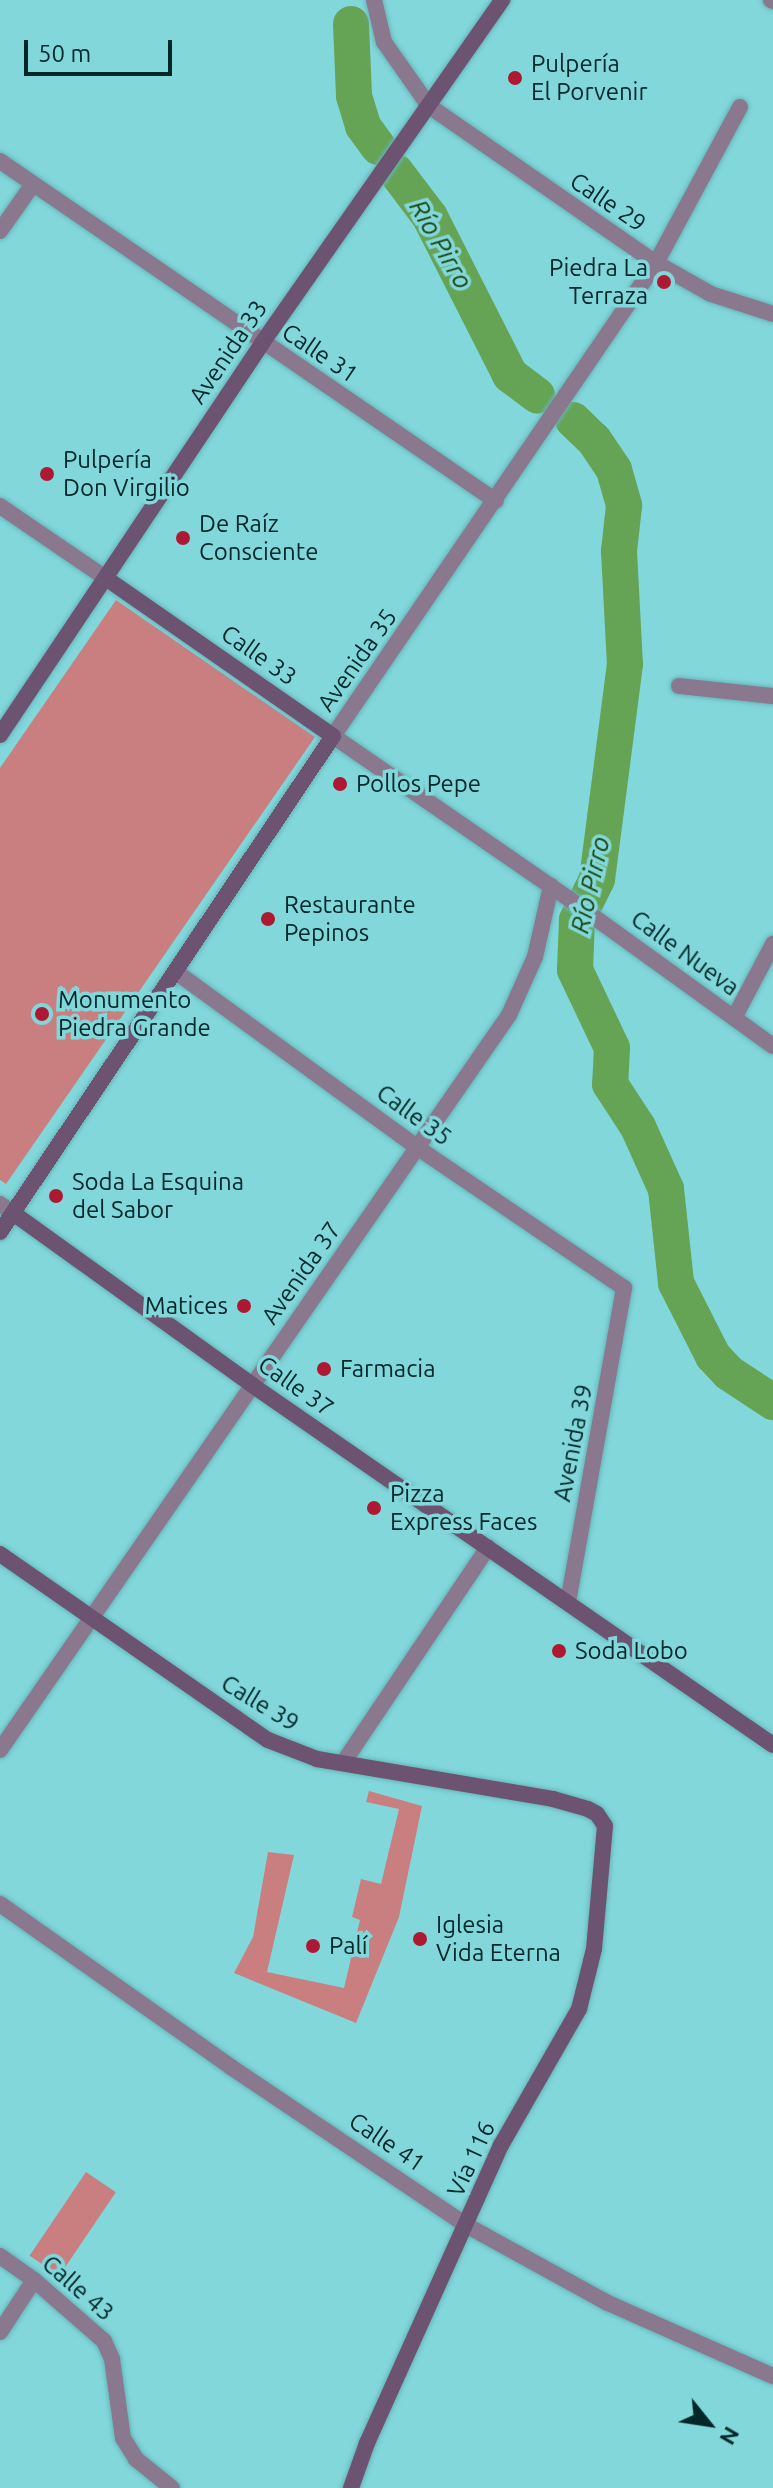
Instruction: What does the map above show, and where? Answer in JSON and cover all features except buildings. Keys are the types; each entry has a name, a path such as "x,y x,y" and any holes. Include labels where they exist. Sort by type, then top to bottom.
{"main road":[{"name":"Avenida 33","path":"0,735 262,343 502,0"},
{"name":"Calle 33","path":"107,579 333,736"},
{"name":"Avenida 35","path":"0,1232 7,1208 176,972 333,736"},
{"name":"Calle 37","path":"7,1208 252,1385 773,1745"},
{"name":"Calle 39","path":"0,1554 90,1620 268,1740 296,1752 343,1763 553,1799 588,1809 603,1820 606,1844"},
{"name":"Vía 116","path":"351,2488 372,2432 501,2145 579,2009 594,1949 606,1844"}],"street":[{"path":"374,0 384,42 429,106"},
{"name":"Calle 29","path":"429,106 656,263 711,294 773,314"},
{"name":"Avenida 35","path":"333,736 656,263 740,107"},
{"name":"Calle 31","path":"0,161 496,501"},
{"path":"0,231 33,184"},
{"name":"Calle 33","path":"0,506 107,579"},
{"path":"679,686 773,696"},
{"name":"Calle 33","path":"333,736 569,899"},
{"name":"Avenida 37","path":"0,1750 418,1148 523,991 535,957 551,886"},
{"name":"Calle Nueva","path":"569,899 773,1046"},
{"path":"734,1018 773,944"},
{"name":"Calle 35","path":"176,972 418,1148 621,1285 625,1293"},
{"name":"Avenida 39","path":"568,1601 625,1293"},
{"path":"343,1763 488,1547"},
{"name":"Calle 41","path":"0,1904 466,2225 608,2303 773,2376"},
{"name":"Calle 43","path":"0,2256 34,2280 104,2341 112,2359 123,2438 136,2459 172,2488"},
{"path":"0,2332 34,2280"}],"shaded area":[{"path":"116,600 315,737 6,1184 0,1180 0,768"},
{"path":"369,1791 422,1806 399,1917 356,2023 234,1973 253,1937 268,1852 294,1855 267,1972 344,1988 360,1920 352,1917 361,1879 381,1884 399,1809 366,1802"},
{"path":"86,2172 116,2192 59,2276 30,2256"}],"waterway":[{"name":"Río Pirro","path":"351,24 354,96 363,126 378,147"},
{"name":"Río Pirro","path":"396,172 430,217 510,375 537,395"},
{"name":"Río Pirro","path":"573,420 594,440 614,470 624,506 619,551 625,664 597,879 577,920 575,970 612,1048 610,1084 638,1127 666,1189 676,1283 713,1356 729,1373 773,1402"}],"place":[{"name":"Pulpería El Porvenir","path":"515,78"},
{"name":"Piedra La Terraza","path":"664,282"},
{"name":"Pulpería Don Virgilio","path":"47,474"},
{"name":"De Raíz Consciente","path":"183,538"},
{"name":"Pollos Pepe","path":"340,784"},
{"name":"Restaurante Pepinos","path":"268,919"},
{"name":"Monumento Piedra Grande","path":"42,1014"},
{"name":"Soda La Esquina del Sabor","path":"56,1196"},
{"name":"Matices","path":"244,1306"},
{"name":"Farmacia","path":"324,1369"},
{"name":"Pizza Express Faces","path":"374,1508"},
{"name":"Soda Lobo","path":"559,1651"},
{"name":"Iglesia Vida Eterna","path":"420,1939"},
{"name":"Palí","path":"313,1946"}]}
